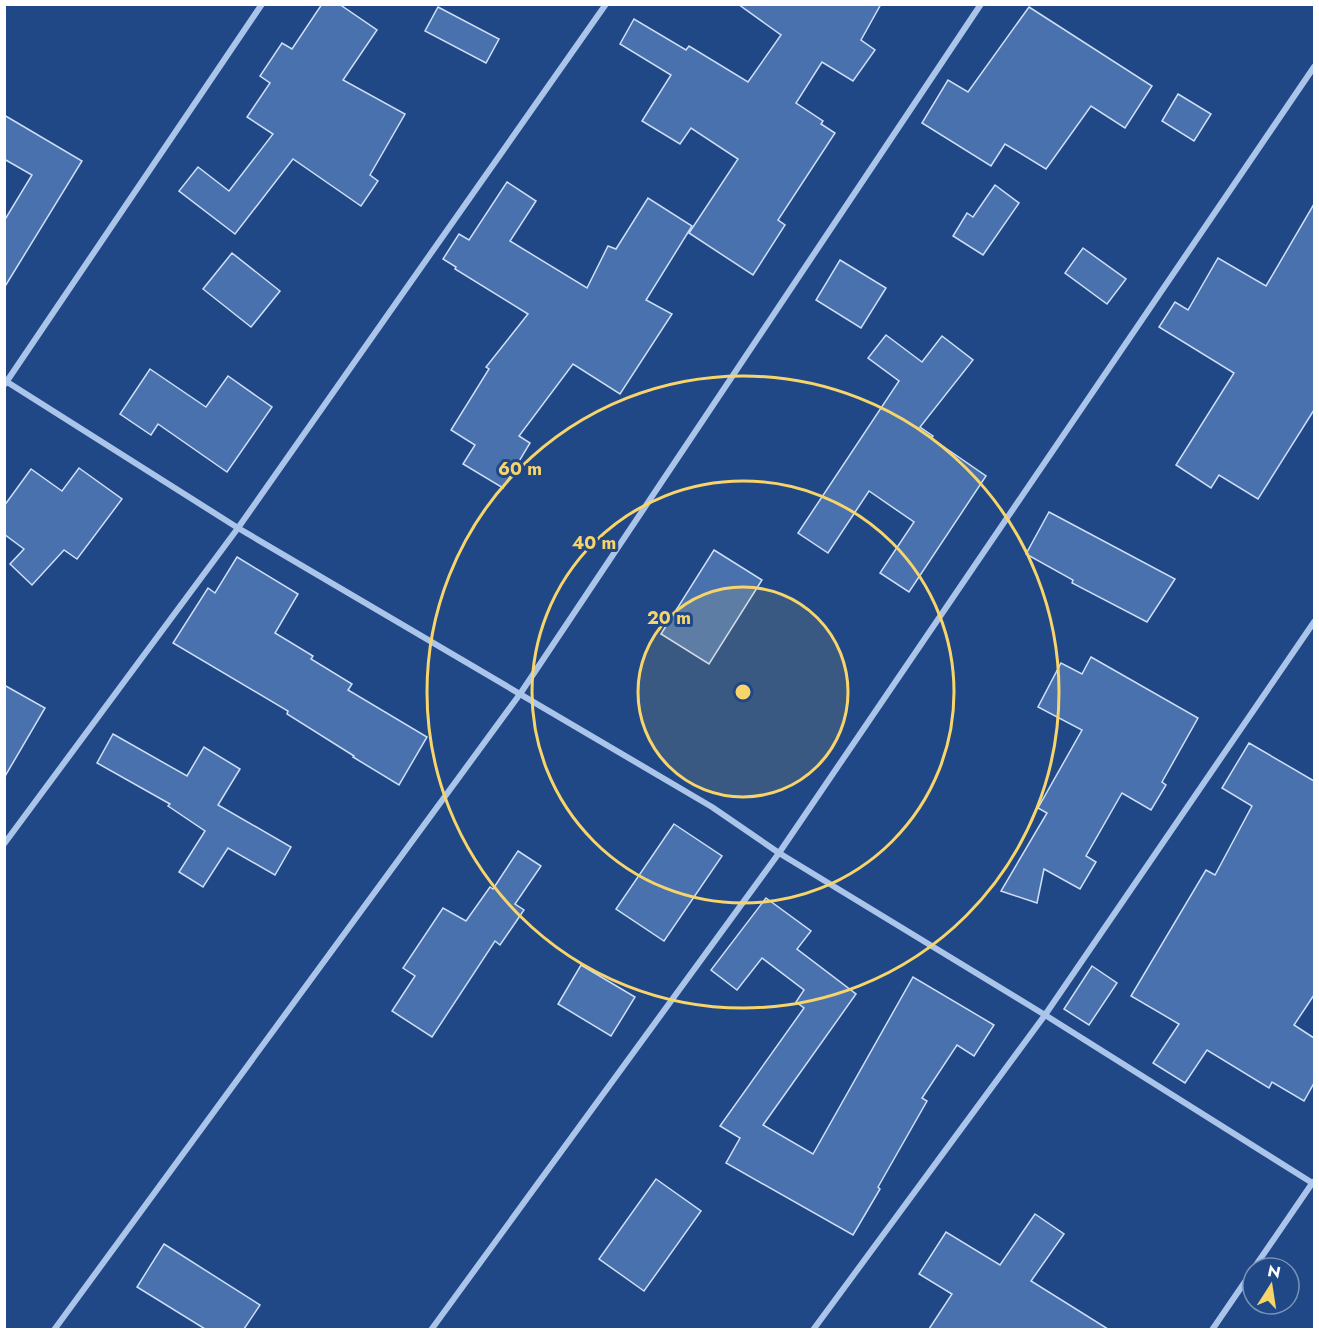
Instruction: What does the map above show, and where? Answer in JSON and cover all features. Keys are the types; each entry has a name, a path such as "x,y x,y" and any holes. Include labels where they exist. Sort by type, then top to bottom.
{"street":[{"path":"262,4 5,382 238,528 712,807 779,853 1314,1182 1263,1256"},
{"path":"4,844 238,528 606,4"},
{"path":"54,1329 520,694 981,4"},
{"path":"431,1329 779,853 1314,68"},
{"path":"813,1329 1045,1015 1314,622"},
{"path":"1212,1329 1241,1288"}],"building":[{"path":"322,4 339,4 377,30 343,80 405,114 370,175 378,181 361,206 293,159 235,234 179,191 198,167 229,191 273,134 247,117 270,83 260,76 282,43 292,49"},
{"path":"738,4 881,4 861,40 875,50 853,81 822,62 796,103 823,121 821,124 835,133 778,220 785,225 753,275 689,233 738,159 691,128 680,144 642,121 671,75 620,44 634,19 686,50 689,46 748,82 781,35"},
{"path":"438,7 499,39 486,63 425,31"},
{"path":"1029,7 1152,86 1125,128 1091,106 1046,169 1005,144 991,166 922,123 948,80 968,92"},
{"path":"1178,94 1211,114 1194,141 1162,121"},
{"path":"4,115 82,161 4,288 4,221 32,175 4,159"},
{"path":"507,182 536,201 510,241 587,288 608,246 616,249 648,198 692,226 646,300 672,314 620,394 573,364 519,436 530,443 503,488 463,464 475,445 451,430 489,369 486,367 528,314 455,269 456,267 443,259 459,234 469,240"},
{"path":"995,185 1019,203 983,255 953,236 967,213 973,217"},
{"path":"1314,204 1314,410 1258,499 1219,475 1211,488 1176,465 1234,373 1159,327 1175,302 1188,310 1218,258 1266,286"},
{"path":"1083,248 1126,279 1107,304 1065,273"},
{"path":"232,253 280,291 251,327 203,289"},
{"path":"840,260 886,288 861,328 816,300"},
{"path":"886,335 922,362 942,336 973,360 920,427 933,436 931,438 986,476 909,592 880,573 914,522 869,491 828,553 798,533 899,381 868,358"},
{"path":"150,369 206,407 228,376 272,407 227,472 158,424 151,435 120,414"},
{"path":"79,468 122,499 77,559 64,550 32,585 10,564 24,549 4,534 4,506 31,469 62,491"},
{"path":"1049,512 1175,579 1147,622 1072,583 1073,580 1026,554"},
{"path":"714,550 762,580 709,664 661,634"},
{"path":"237,557 298,594 275,633 313,656 311,659 352,684 348,690 427,737 399,785 287,714 288,711 173,643 208,588 215,593"},
{"path":"1091,657 1198,718 1162,782 1166,785 1151,810 1122,793 1086,856 1096,862 1080,889 1044,869 1037,903 1001,891 1047,813 1038,808 1082,730 1038,707 1061,663 1082,674"},
{"path":"4,685 45,708 4,778"},
{"path":"113,734 187,776 204,747 240,769 218,805 291,847 275,875 228,848 203,887 179,872 205,831 168,806 170,804 97,763"},
{"path":"1249,743 1314,781 1314,995 1294,1025 1314,1038 1314,1083 1304,1101 1272,1082 1269,1088 1207,1050 1185,1083 1153,1063 1179,1024 1131,996 1206,870 1215,875 1252,806 1222,788"},
{"path":"674,824 722,856 664,941 616,909"},
{"path":"518,851 541,866 515,904 524,910 500,945 495,941 432,1037 392,1011 415,976 403,968 443,908 466,921 490,887 493,889"},
{"path":"766,898 811,931 797,949 856,994 763,1125 813,1154 913,977 994,1025 974,1056 957,1045 922,1098 927,1101 853,1235 726,1163 740,1138 720,1126 804,1008 796,1002 804,990 762,958 737,990 711,970"},
{"path":"581,965 635,997 611,1036 558,1004"},
{"path":"1092,966 1117,983 1089,1025 1064,1009"},
{"path":"656,1179 701,1211 644,1291 599,1259"},
{"path":"1035,1214 1064,1234 1031,1281 1108,1329 929,1329 952,1294 919,1274 946,1232 1000,1265"},
{"path":"164,1244 260,1305 244,1329 205,1329 137,1287"}]}
